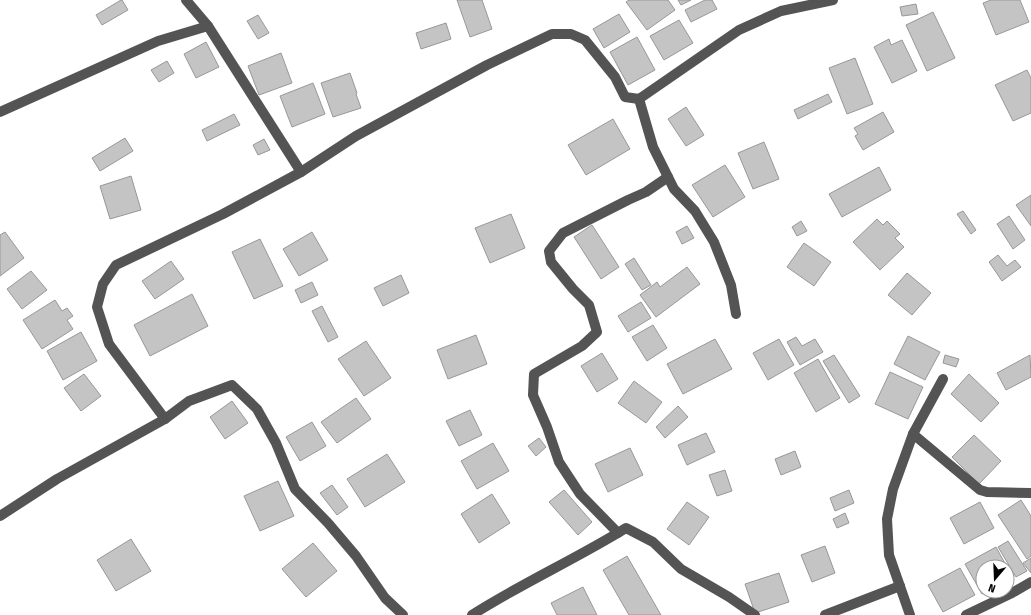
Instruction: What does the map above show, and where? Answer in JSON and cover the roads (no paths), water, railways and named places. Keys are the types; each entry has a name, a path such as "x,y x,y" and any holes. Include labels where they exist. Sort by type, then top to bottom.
{"street":[{"path":"186,0 208,26 301,172"},
{"path":"165,419 109,344 97,307 103,284 116,265 222,214 301,172 356,136 487,65 552,34 571,34 585,40 615,77 625,96 639,99 739,30 781,11 833,0"},
{"path":"0,112 158,41 208,26"},
{"path":"639,99 653,147 674,189 695,210 714,242 731,285 736,314"},
{"path":"618,533 580,494 559,462 547,427 532,395 534,374 582,346 596,332 589,305 573,289 551,262 549,251 564,234 608,210 646,192 668,177"},
{"path":"910,615 889,555 887,519 893,489 913,434 943,379"},
{"path":"0,516 56,479 165,419 189,401 232,385 257,409 276,444 295,489 328,523 356,556 385,598 404,615"},
{"path":"913,434 980,490 986,492 1031,493"},
{"path":"472,615 626,528 653,542 681,569 729,597 755,615"},
{"path":"966,615 1012,593 1031,582"},
{"path":"825,615 900,586"}]}
